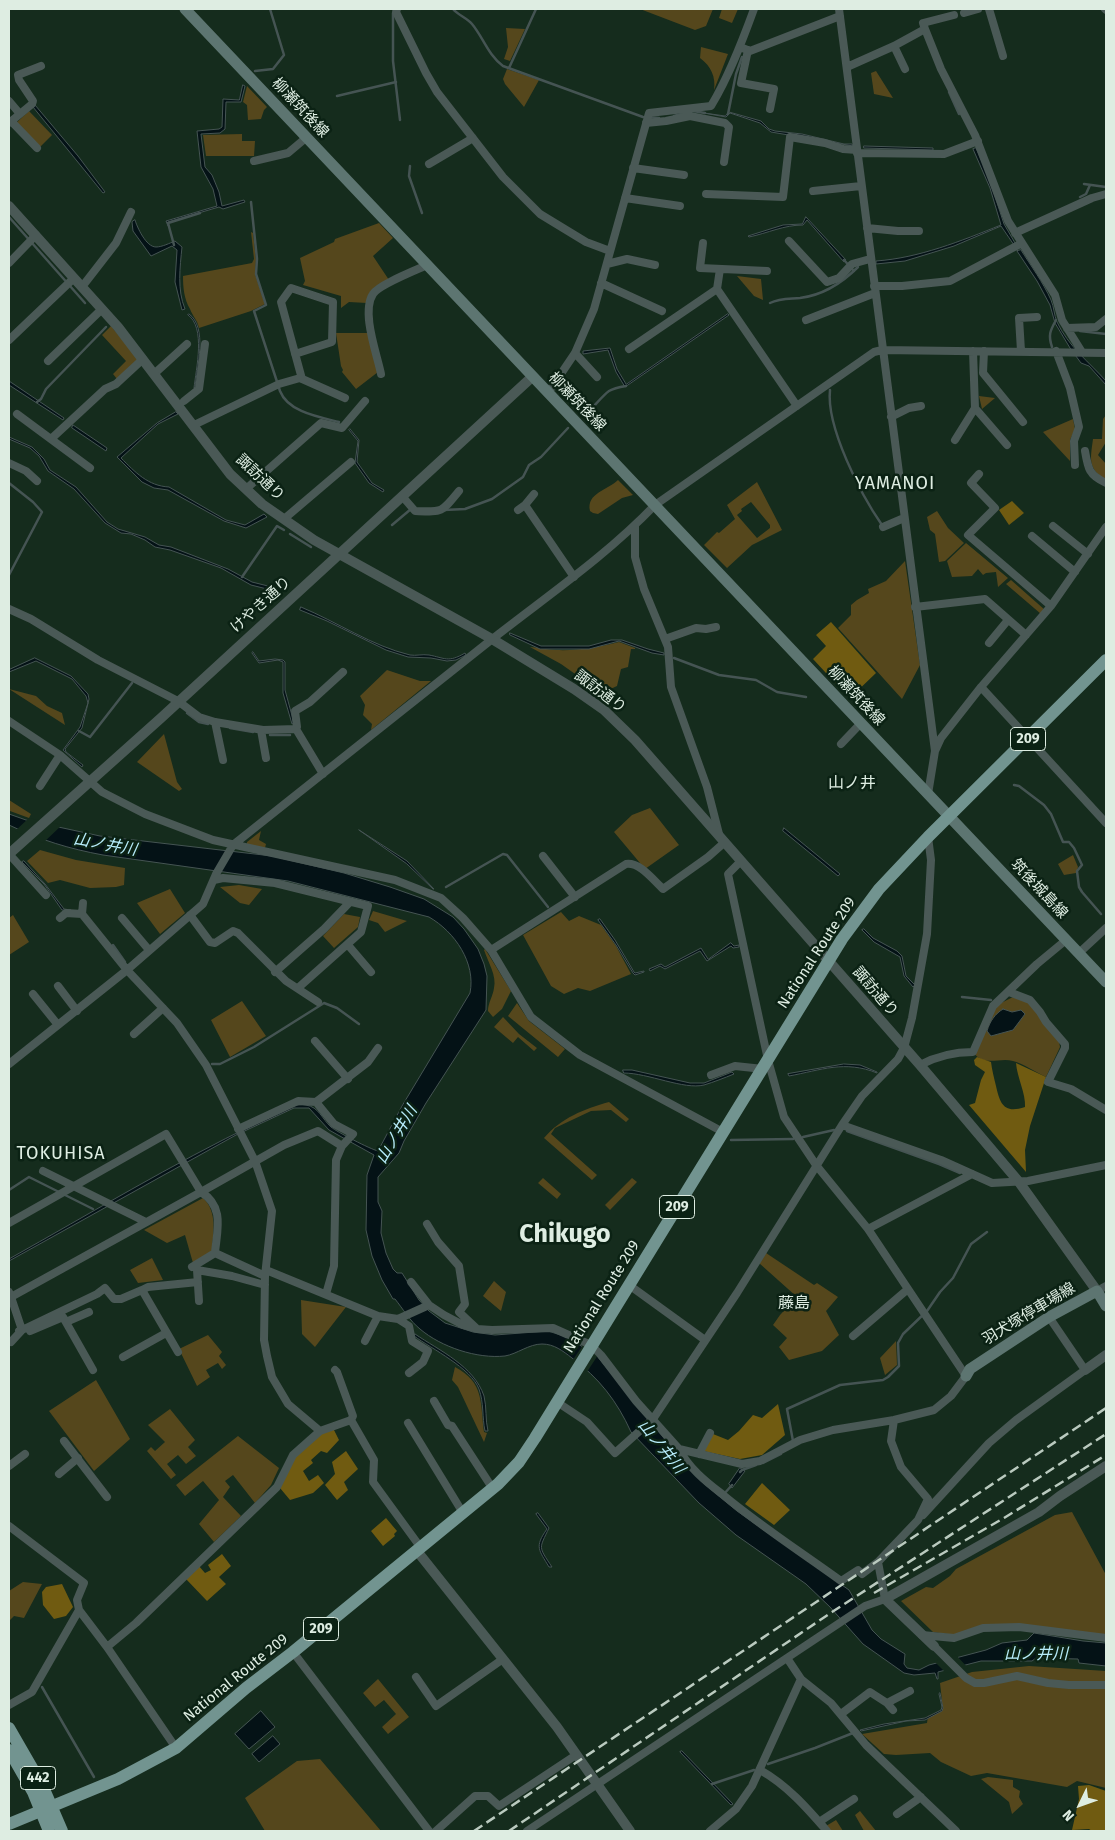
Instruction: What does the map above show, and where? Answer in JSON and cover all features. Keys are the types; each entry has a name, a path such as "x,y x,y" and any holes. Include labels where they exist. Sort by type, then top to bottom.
{"highway":[{"name":"National Route 209","path":"9,1824 118,1779 176,1748 246,1688 493,1489 519,1462 842,939 879,889 928,837 1106,660"},
{"name":"442","path":"9,1728 43,1788 49,1831"},
{"name":"442","path":"9,1750 33,1792 62,1831"}],"main road":[{"name":"柳瀬筑後線","path":"184,9 949,816"},
{"name":"筑後城島線","path":"949,816 1106,982"},
{"name":"羽犬塚停車場線","path":"966,1376 970,1369 1049,1317 1101,1289 1106,1306"}],"street":[{"path":"397,9 396,12 426,74 437,92 503,177 540,214 586,242 610,251"},
{"path":"754,9 744,48 741,83 775,86 770,109"},
{"path":"964,12 978,9"},
{"path":"989,9 1003,56"},
{"path":"744,48 750,51 839,12 935,751 928,794"},
{"path":"954,15 923,24 942,69 978,141 1008,221 1054,296 1062,320 1082,352"},
{"path":"847,67 894,46 925,29"},
{"path":"894,46 906,69"},
{"path":"548,394 575,353 594,309 649,113 711,106 744,48"},
{"path":"37,148 10,122 32,104 33,101 19,80 18,75 41,66"},
{"path":"9,101 20,114"},
{"path":"646,123 690,116 726,123 729,128 724,162"},
{"path":"254,161 288,153 307,137"},
{"path":"706,194 783,197 790,137 857,151 944,154 978,141"},
{"path":"429,164 473,138"},
{"path":"633,168 684,176"},
{"path":"813,191 861,186"},
{"path":"1015,233 1092,198 1106,194"},
{"path":"625,198 680,206"},
{"name":"諏訪通り","path":"9,206 102,309 143,359 230,474 262,504 339,554 492,639 574,689 604,710 635,740 920,1065 1019,1182 1101,1289"},
{"path":"85,283 116,243 131,212"},
{"path":"866,228 919,231"},
{"path":"9,263 36,236"},
{"path":"789,240 827,282 839,278 852,264 870,258"},
{"path":"703,243 700,268 767,271"},
{"path":"806,320 874,290 950,282 1022,243"},
{"path":"606,264 627,259 655,265"},
{"path":"840,263 847,270"},
{"path":"381,374 369,318 369,305 373,293 383,286 427,265"},
{"path":"720,269 717,289 797,406"},
{"path":"9,340 74,278"},
{"path":"601,283 662,311"},
{"path":"295,354 332,342 334,302 291,288 281,302 295,354 302,379"},
{"path":"629,349 717,289"},
{"path":"48,361 102,309"},
{"path":"1021,351 1019,318 1037,317"},
{"path":"1067,328 1096,327 1106,318"},
{"path":"154,374 187,344"},
{"path":"184,402 199,389 205,344"},
{"path":"9,1064 127,970 203,904 215,877 233,845 492,639 574,577 635,525 655,505 874,352 882,350 1106,353"},
{"path":"955,440 975,408 973,351"},
{"path":"984,351 983,373 1023,422"},
{"path":"1056,351 1070,388 1078,427 1074,441 1075,465"},
{"path":"575,353 597,377"},
{"path":"52,439 104,389 116,384 143,359"},
{"path":"194,425 279,384 300,378 344,398"},
{"name":"けやき通り","path":"9,854 532,378"},
{"path":"246,489 321,423 342,428 365,401"},
{"path":"891,417 909,408 921,406"},
{"path":"975,408 1007,445"},
{"path":"17,414 90,468"},
{"path":"1085,451 1087,464 1093,476 1106,483"},
{"path":"284,519 351,462"},
{"path":"9,463 26,471 36,481"},
{"path":"979,474 971,482 995,508 968,535 1052,606"},
{"path":"402,496 415,511 439,512 459,491"},
{"path":"534,494 522,507 574,577"},
{"path":"883,527 904,518"},
{"path":"491,950 626,864 640,868 663,888 708,857 722,839 707,787 670,687 668,646 644,589 635,557 635,525"},
{"path":"1054,526 1088,554"},
{"path":"935,751 942,738 981,687 1052,606 1106,527"},
{"path":"1032,536 1075,572"},
{"path":"915,607 985,599 1026,635"},
{"path":"9,609 31,619 98,660 178,702 199,717 215,722 261,730 296,729"},
{"path":"989,643 1008,620"},
{"path":"666,639 696,628 716,627"},
{"path":"323,774 296,729 295,712 296,709 310,702 343,672"},
{"path":"981,687 1106,822"},
{"path":"215,722 223,760"},
{"path":"9,723 60,755 89,782 119,802 145,814 213,840 395,880 441,898 463,918 491,950 530,1017 580,1055 723,1132"},
{"path":"841,744 861,723"},
{"path":"261,730 266,758"},
{"path":"40,786 60,755"},
{"path":"557,1402 587,1422 615,1453 652,1420 842,1125 862,1096 898,1058 904,1048 912,1018 927,934 931,860 928,837"},
{"path":"9,854 46,895"},
{"path":"544,856 576,897"},
{"path":"679,1449 742,1464 760,1461 808,1437 833,1430 894,1420 934,1410 950,1396 966,1376 868,1228 816,1165 784,1117 765,1064 728,874 741,861"},
{"path":"215,877 275,884 368,906 361,932 298,988"},
{"path":"275,972 324,929 350,902"},
{"path":"83,903 82,914 127,970 177,1023 206,1065 255,1161 272,1212 265,1273 264,1341 272,1377 288,1404 320,1431"},
{"path":"60,918 66,913 82,914"},
{"path":"190,915 210,942 215,944 233,931 238,933 275,972 318,1002"},
{"path":"122,918 149,950"},
{"path":"1079,953 1106,928"},
{"path":"920,1065 937,1056 973,1052 993,1006 1036,964 1066,940"},
{"path":"348,945 371,972"},
{"path":"58,986 77,1011"},
{"path":"1009,992 1030,1000 1065,1044 1065,1048 1048,1082 1071,1089 1106,1110"},
{"path":"33,994 58,1025"},
{"path":"134,1034 163,1008"},
{"path":"315,1041 348,1079"},
{"path":"238,1129 298,1101 316,1102 368,1062 378,1048"},
{"path":"711,1075 735,1066 765,1064"},
{"path":"316,1102 334,1124 353,1134 342,1146 336,1160 334,1266 326,1294"},
{"path":"842,1125 941,1160 992,1184 1019,1182 1106,1165"},
{"path":"22,1330 10,1295 284,1145 318,1130 342,1146"},
{"path":"9,1223 166,1134 201,1192 208,1197 219,1218 214,1253 192,1267"},
{"path":"43,1171 146,1222"},
{"path":"868,1228 972,1174"},
{"path":"427,1224 438,1242 459,1266 465,1304 459,1312 477,1329"},
{"path":"214,1253 326,1294 378,1316 400,1318 429,1305"},
{"path":"200,1301 197,1270 232,1276 265,1286"},
{"path":"9,1340 22,1330 97,1294 105,1288 114,1299 148,1287 198,1282"},
{"path":"410,1282 429,1305 463,1325 477,1329 553,1328 591,1345 700,1476 734,1505 841,1581 858,1570 862,1574 878,1562 988,1444 1016,1420 1106,1355"},
{"path":"629,1285 705,1340"},
{"path":"854,1336 908,1289"},
{"path":"142,1290 178,1352"},
{"path":"66,1322 89,1312"},
{"path":"365,1341 378,1316"},
{"path":"1049,1317 1085,1370"},
{"path":"9,1340 63,1318 93,1370"},
{"path":"400,1318 409,1326 412,1341 428,1351 423,1362 409,1373"},
{"path":"123,1357 166,1333"},
{"path":"335,1370 353,1416 351,1420 374,1460 373,1482 376,1487 419,1550 576,1754 630,1831"},
{"path":"434,1401 493,1489"},
{"path":"106,1647 136,1623 277,1487 293,1455 320,1431 351,1420"},
{"path":"894,1420 892,1441 901,1467 928,1499 918,1520"},
{"path":"408,1423 463,1513"},
{"path":"699,1454 710,1433"},
{"path":"64,1440 106,1497"},
{"path":"9,1466 25,1454"},
{"path":"59,1474 78,1458"},
{"path":"527,1831 865,1606 885,1599 1039,1512 1106,1466"},
{"path":"9,1526 84,1583 77,1600 79,1610 176,1748"},
{"path":"878,1562 885,1599 966,1678 975,1683 1017,1676 1062,1685 1106,1685"},
{"path":"9,1705 32,1692 79,1610"},
{"path":"922,1635 954,1638 983,1628 1019,1627 1106,1638"},
{"path":"293,1652 429,1831"},
{"path":"787,1658 801,1679 831,1703 866,1745 956,1831"},
{"path":"416,1677 436,1706 503,1659"},
{"path":"710,1831 736,1809 752,1786 801,1679"},
{"path":"887,1703 910,1691"},
{"path":"841,1714 870,1692 887,1703 893,1710"},
{"path":"436,1831 475,1796 488,1796 499,1806 576,1754"},
{"path":"760,1770 776,1779 801,1802 827,1831"},
{"path":"897,1814 921,1797"},
{"path":"818,1822 854,1799"}],"shaded area":[{"path":"640,9 713,9 706,26 695,30"},
{"path":"722,9 738,9 732,23 719,18"},
{"path":"506,28 525,29 510,61 504,59 508,47"},
{"path":"701,47 728,54 714,90 712,72 700,58"},
{"path":"507,69 539,80 524,107 505,84 503,79"},
{"path":"876,71 893,98 874,94 871,73"},
{"path":"247,86 267,107 261,119 248,120 247,105 243,102"},
{"path":"29,111 52,135 40,147 16,123"},
{"path":"242,134 242,141 255,141 254,156 206,156 203,135"},
{"path":"379,223 393,238 373,256 389,280 367,303 349,302 341,308 341,296 303,285 305,281 300,258 334,242 335,239"},
{"path":"251,232 253,233 256,260 255,274 265,304 251,311 199,328 186,301 183,276 252,263 254,259"},
{"path":"737,276 761,279 763,300 754,296"},
{"path":"111,326 138,359 117,379 113,374 126,361 102,335"},
{"path":"336,333 370,333 378,372 356,389 342,372"},
{"path":"979,396 995,398 982,409"},
{"path":"1106,415 1106,442 1098,455 1106,464 1106,482 1093,468 1091,458 1093,439 1102,439 1103,419"},
{"path":"1073,419 1075,429 1070,440 1070,461 1043,432"},
{"path":"618,480 633,495 622,498 598,514 590,511 591,500 594,496"},
{"path":"757,482 782,530 752,545 727,568 704,545 717,532 719,533 735,519 727,505","holes":["751,502 770,525 770,528 757,538 737,515 742,511 741,509"]},
{"path":"1012,501 1024,513 1009,525 999,510"},
{"path":"937,511 948,528 964,543 945,561 939,562 935,534 930,530 927,517"},
{"path":"966,543 1008,578 998,587 996,572 983,575 978,569 972,576 952,577 947,561"},
{"path":"905,561 920,665 902,699 838,628 851,615 851,605 869,593 868,589 886,581"},
{"path":"1011,580 1045,610 1041,614 1006,584"},
{"path":"831,622 876,673 850,698 847,695 849,692 843,685 839,687 813,659 826,646 816,635"},
{"path":"619,642 635,649 631,649 628,667 621,669 617,686 602,693 561,664 530,647 572,650"},
{"path":"387,670 420,681 431,681 371,730 372,724 363,715 365,705 360,696"},
{"path":"9,689 36,696 47,706 62,713 65,725"},
{"path":"164,734 177,782 182,789 179,791 137,762"},
{"path":"9,800 31,814 29,818 10,811"},
{"path":"650,808 679,845 645,869 614,832 632,815"},
{"path":"261,831 259,840 266,844 265,848 247,846 247,842"},
{"path":"40,850 76,860 125,868 124,885 90,888 60,880 48,883 27,861"},
{"path":"1073,855 1078,867 1076,873 1064,875 1058,864"},
{"path":"239,885 262,889 249,905 240,903 220,887"},
{"path":"170,889 185,913 160,934 137,903"},
{"path":"373,911 407,921 385,932 378,923 369,920"},
{"path":"561,912 569,921 579,916 601,925 616,946 631,974 590,991 578,988 564,994 551,986 523,935"},
{"path":"344,914 360,917 358,927 334,948 323,936"},
{"path":"13,915 29,942 9,955 9,918"},
{"path":"485,949 511,991 502,1009 493,1017 488,1011 495,983"},
{"path":"1013,997 1029,1001 1059,1041 1060,1047 1046,1077 1017,1062 982,1060 974,1053 995,1006"},
{"path":"242,1001 266,1036 230,1057 211,1020"},
{"path":"517,1003 529,1021 565,1049 558,1057 508,1016"},
{"path":"503,1017 519,1034 537,1048 534,1051 518,1037 513,1043 494,1027"},
{"path":"977,1057 991,1062 999,1098 1004,1106 1008,1108 1018,1109 1025,1107 1016,1063 1046,1077 1030,1126 1025,1150 1026,1172 969,1105 975,1103 985,1072 975,1065 974,1060"},
{"path":"609,1102 629,1119 626,1122 611,1110 591,1111 555,1128 551,1134 597,1175 592,1180 544,1138 558,1125 574,1115"},
{"path":"543,1178 561,1194 557,1199 538,1183"},
{"path":"632,1178 637,1182 610,1210 605,1205"},
{"path":"203,1198 213,1216 212,1252 193,1263 185,1235 167,1243 144,1230"},
{"path":"766,1253 814,1285 817,1283 838,1297 826,1311 839,1335 822,1351 789,1360 779,1347 787,1338 773,1325 797,1297 759,1263"},
{"path":"152,1258 163,1280 138,1283 130,1270"},
{"path":"494,1281 506,1292 501,1311 483,1296"},
{"path":"301,1300 346,1307 315,1347 302,1334"},
{"path":"208,1335 222,1352 219,1356 226,1365 222,1369 218,1363 206,1370 210,1377 197,1386 179,1349"},
{"path":"896,1341 897,1365 885,1375 880,1358"},
{"path":"455,1367 465,1373 476,1387 481,1403 484,1432 487,1433 484,1442 458,1387 452,1380"},
{"path":"96,1380 130,1439 94,1471 49,1411"},
{"path":"778,1404 785,1435 762,1455 740,1459 703,1451 713,1434 728,1440 753,1415 762,1418"},
{"path":"170,1409 195,1440 188,1447 196,1456 186,1464 178,1455 167,1464 176,1475 171,1479 147,1451 151,1447 155,1451 165,1442 148,1425"},
{"path":"333,1428 339,1440 327,1453 321,1451 311,1460 313,1463 303,1471 309,1481 318,1475 324,1483 313,1493 290,1500 280,1488 294,1457 321,1432"},
{"path":"238,1436 279,1468 271,1485 255,1503 233,1475 225,1481 230,1487 223,1497 241,1516 214,1542 199,1524 219,1500 203,1481 185,1496 176,1485"},
{"path":"346,1451 358,1469 344,1482 348,1490 337,1500 325,1485 335,1474 332,1462"},
{"path":"762,1483 790,1510 774,1525 745,1504"},
{"path":"1072,1512 1106,1575 1106,1636 1015,1624 954,1635 933,1632 901,1601 926,1587 933,1588 950,1576 956,1569 1055,1515"},
{"path":"386,1518 397,1531 394,1534 395,1536 383,1546 371,1531"},
{"path":"222,1554 231,1566 219,1577 226,1584 207,1601 186,1579 198,1565 205,1573 211,1570 208,1565"},
{"path":"23,1582 42,1584 24,1618 14,1616 9,1621 9,1591"},
{"path":"62,1584 73,1607 66,1616 54,1619 43,1605 42,1592 46,1587"},
{"path":"1029,1666 1106,1671 1106,1788 1077,1781 1067,1787 987,1773 971,1776 941,1762 930,1753 884,1754 862,1734 927,1723 928,1716 941,1711 940,1683 972,1672"},
{"path":"378,1679 409,1717 388,1734 382,1727 396,1714 384,1700 375,1707 363,1693"},
{"path":"320,1759 381,1831 265,1831 245,1798 297,1761"},
{"path":"988,1777 1013,1780 1013,1787 1020,1791 1019,1797 1023,1804 1012,1814 1009,1802 981,1779"},
{"path":"1089,1785 1106,1791 1106,1831 1072,1830 1079,1799 1078,1786"},
{"path":"860,1811 876,1831 864,1831 855,1815"},
{"path":"836,1820 843,1831 830,1831 826,1826"}],"water":[{"path":"243,85 245,86 241,102 226,102 225,129 220,133 201,134 205,167 212,175 222,206 244,200 245,202 223,209 219,207 168,222 168,226 166,221 217,206 213,189 201,167 197,131 219,129 222,127 223,99 239,100"},
{"path":"35,105 78,156 105,192 103,193 33,107"},
{"path":"729,112 761,121 769,129 775,131 802,134 844,144 852,144 853,146 771,132 760,123 730,113 726,117 704,113 725,116"},
{"path":"864,146 933,148 933,150 864,148"},
{"path":"976,148 988,175 1004,224 1015,243 1014,245 1001,226 954,246 905,261 876,264 876,261 924,253 1001,225 990,188 973,149"},
{"path":"806,217 846,260 844,262 807,220 803,225 789,226 748,236 783,225 802,224"},
{"path":"135,220 142,236 152,246 161,246 175,241 182,247 180,286 185,309 182,310 175,282 177,250 172,246 151,256 133,231 132,222"},
{"path":"1021,250 1048,293 1056,319 1067,339 1106,381 1106,385 1089,366 1081,363 1070,348 1055,323 1050,305 1037,281 1017,251"},
{"path":"189,314 195,320 200,338 199,359 194,388 198,360 198,338 194,321"},
{"path":"728,314 625,387 616,372 608,350 583,354 583,351 610,348 617,369 626,384"},
{"path":"9,381 64,418 63,420 9,385"},
{"path":"176,412 178,414 158,424 121,458 148,481 169,487 226,520 245,525 264,514 267,517 246,528 224,521 168,490 154,488 142,482 117,457 157,423"},
{"path":"73,425 107,448 106,451 72,428"},
{"path":"350,429 359,440 357,462 372,483 384,490 383,492 369,483 355,463 358,441"},
{"path":"9,437 32,447 44,459 50,470 76,487 107,522 118,529 145,537 159,545 171,547 228,569 252,582 276,588 275,591 251,585 221,568 170,550 155,547 131,534 121,533 105,523 74,489 48,471 39,456 30,448 9,439"},
{"path":"301,607 368,640 396,651 410,655 429,655 447,659 465,653 466,655 456,660 447,661 408,657 386,650 300,610"},
{"path":"510,633 541,646 589,646 611,640 622,640 664,653 664,655 652,653 619,641 589,649 540,649 510,635"},
{"path":"253,652 259,661 275,659 285,662 285,690 294,723 292,724 283,693 283,662 278,660 259,663"},
{"path":"35,658 71,676 88,694 89,699 82,728 65,749 66,752 83,765 82,767 63,750 80,727 88,703 86,696 72,679 36,661 9,672 9,670"},
{"name":"山ノ井川","path":"9,814 26,820 100,836 272,856 344,873 390,887 424,899 453,917 478,949 484,964 487,976 486,1010 426,1103 399,1153 378,1177 378,1202 382,1211 381,1233 386,1253 393,1269 397,1273 402,1273 419,1300 429,1311 445,1323 473,1332 495,1335 548,1331 567,1337 597,1356 702,1482 737,1511 849,1590 872,1630 881,1639 905,1654 904,1664 907,1668 919,1670 929,1665 986,1650 1002,1643 1027,1640 1034,1633 1106,1643 1106,1666 1079,1663 1078,1659 1036,1658 1032,1661 981,1661 938,1672 938,1679 935,1673 914,1675 904,1673 863,1644 830,1607 806,1584 736,1535 699,1503 631,1432 620,1410 599,1382 565,1353 554,1347 542,1344 505,1356 471,1354 438,1341 416,1326 395,1299 393,1299 382,1280 372,1256 366,1230 367,1175 374,1155 329,1130 309,1108 294,1108 236,1135 9,1261 9,1259 194,1155 293,1106 306,1105 314,1108 331,1127 378,1151 402,1106 470,993 471,982 467,960 462,949 447,931 429,917 288,881 79,850 44,840 9,825"},
{"path":"784,828 840,874 838,876 783,831"},
{"path":"359,830 407,861 434,889 407,864"},
{"path":"24,861 45,884 64,909 71,910 62,910 44,884 22,862"},
{"path":"600,919 634,972 644,972 635,975 633,973 598,920"},
{"path":"864,929 873,938 897,951 902,956 906,976 915,985 913,987 904,976 900,957 874,942 862,930"},
{"path":"731,943 734,946 739,945 739,947 733,948 731,946 707,961 700,951 665,969 660,966 650,971 649,969 661,964 665,967 701,948 708,959"},
{"path":"1003,1009 1012,1012 1021,1010 1025,1014 1013,1030 991,1036 987,1031 990,1024"},
{"path":"844,1064 860,1065 877,1073 854,1067 833,1067 789,1076 788,1074"},
{"path":"623,1070 632,1070 690,1083 704,1083 732,1072 734,1074 708,1084 696,1086 624,1073"},
{"path":"415,1334 455,1360 473,1376 484,1396 488,1431 485,1431 481,1394 475,1381 460,1366 414,1336"},
{"path":"740,1468 745,1471 732,1488 729,1484"},
{"path":"538,1513 549,1528 543,1540 542,1551 552,1567 549,1567 539,1548 540,1540 547,1529 536,1514"},
{"path":"940,1693 942,1711 925,1720 906,1721 860,1730 884,1724 925,1718 941,1710"},
{"path":"261,1711 275,1727 249,1749 235,1734"},
{"path":"273,1736 280,1744 259,1762 252,1754"},
{"path":"682,1751 733,1804 731,1805 680,1752"}],"pier":[{"path":"29,818 62,825 43,843 15,831"},
{"path":"583,1345 598,1355 587,1372 572,1361"},
{"path":"956,1655 968,1668 946,1673 934,1661"}],"waterway":[{"path":"255,71 273,69 284,55 270,9"},
{"path":"453,9 472,24 493,57 503,66 643,117 659,118"},
{"path":"509,68 536,9"},
{"path":"393,13 393,61 400,120"},
{"path":"728,114 736,74 742,57"},
{"path":"337,96 396,82"},
{"path":"949,92 959,114"},
{"path":"693,111 705,113"},
{"path":"674,116 688,112"},
{"path":"410,166 409,176 422,213"},
{"path":"1084,184 1106,187"},
{"path":"1080,197 1086,194 1090,185"},
{"path":"251,202 257,259 256,274 266,305 254,311 280,391 284,398 297,409 314,416 339,422"},
{"path":"174,245 168,223 200,213"},
{"path":"9,217 85,303"},
{"path":"844,260 854,271"},
{"path":"770,303 781,299 800,298 825,291 846,278 858,267"},
{"path":"1052,347 1050,333 1056,320"},
{"path":"37,402 41,399 46,389 106,327"},
{"path":"1080,331 1106,334"},
{"path":"585,415 609,391 626,386"},
{"path":"830,390 830,405 839,441 855,479 882,525"},
{"path":"444,510 465,509 492,499 523,477 529,465 541,457 568,428"},
{"path":"9,483 33,502 42,512 9,575"},
{"path":"392,525 411,509"},
{"path":"242,577 277,526 284,530"},
{"path":"290,534 311,547"},
{"path":"674,658 719,675 756,680 777,692 806,697"},
{"path":"79,731 90,737 132,683"},
{"path":"187,713 199,722 208,724"},
{"path":"230,728 253,732"},
{"path":"270,735 290,735"},
{"path":"1014,785 1019,786 1044,805 1051,814 1063,842 1069,842 1074,848 1082,865 1077,871 1079,887 1101,914"},
{"path":"446,887 503,854 507,855 548,907"},
{"path":"113,945 125,962"},
{"path":"962,997 991,1000"},
{"path":"212,1064 220,1064 254,1047 324,1003 337,1008 359,1024"},
{"path":"803,1137 834,1130"},
{"path":"847,1131 960,1173"},
{"path":"731,1140 793,1139"},
{"path":"9,1190 29,1177 93,1209"},
{"path":"793,1441 787,1409 840,1385 883,1380 899,1366 898,1343 903,1334 927,1311 940,1292 953,1278 971,1244 987,1232"},
{"path":"763,1463 781,1454"},
{"path":"740,1472 756,1465"},
{"path":"724,1494 732,1485"},
{"path":"42,1687 94,1777"},
{"path":"768,1764 853,1733"},
{"path":"712,1784 754,1770"}],"railway":[{"path":"474,1831 1106,1408"},
{"path":"509,1831 832,1612 1106,1434"},
{"path":"874,1593 1004,1518 1106,1455"}],"district":[{"name":"YAMANOI","path":"895,484"},
{"name":"山ノ井","path":"852,784"},
{"name":"TOKUHISA","path":"61,1154"},
{"name":"Chikugo","path":"565,1235"},
{"name":"藤島","path":"794,1304"}]}
